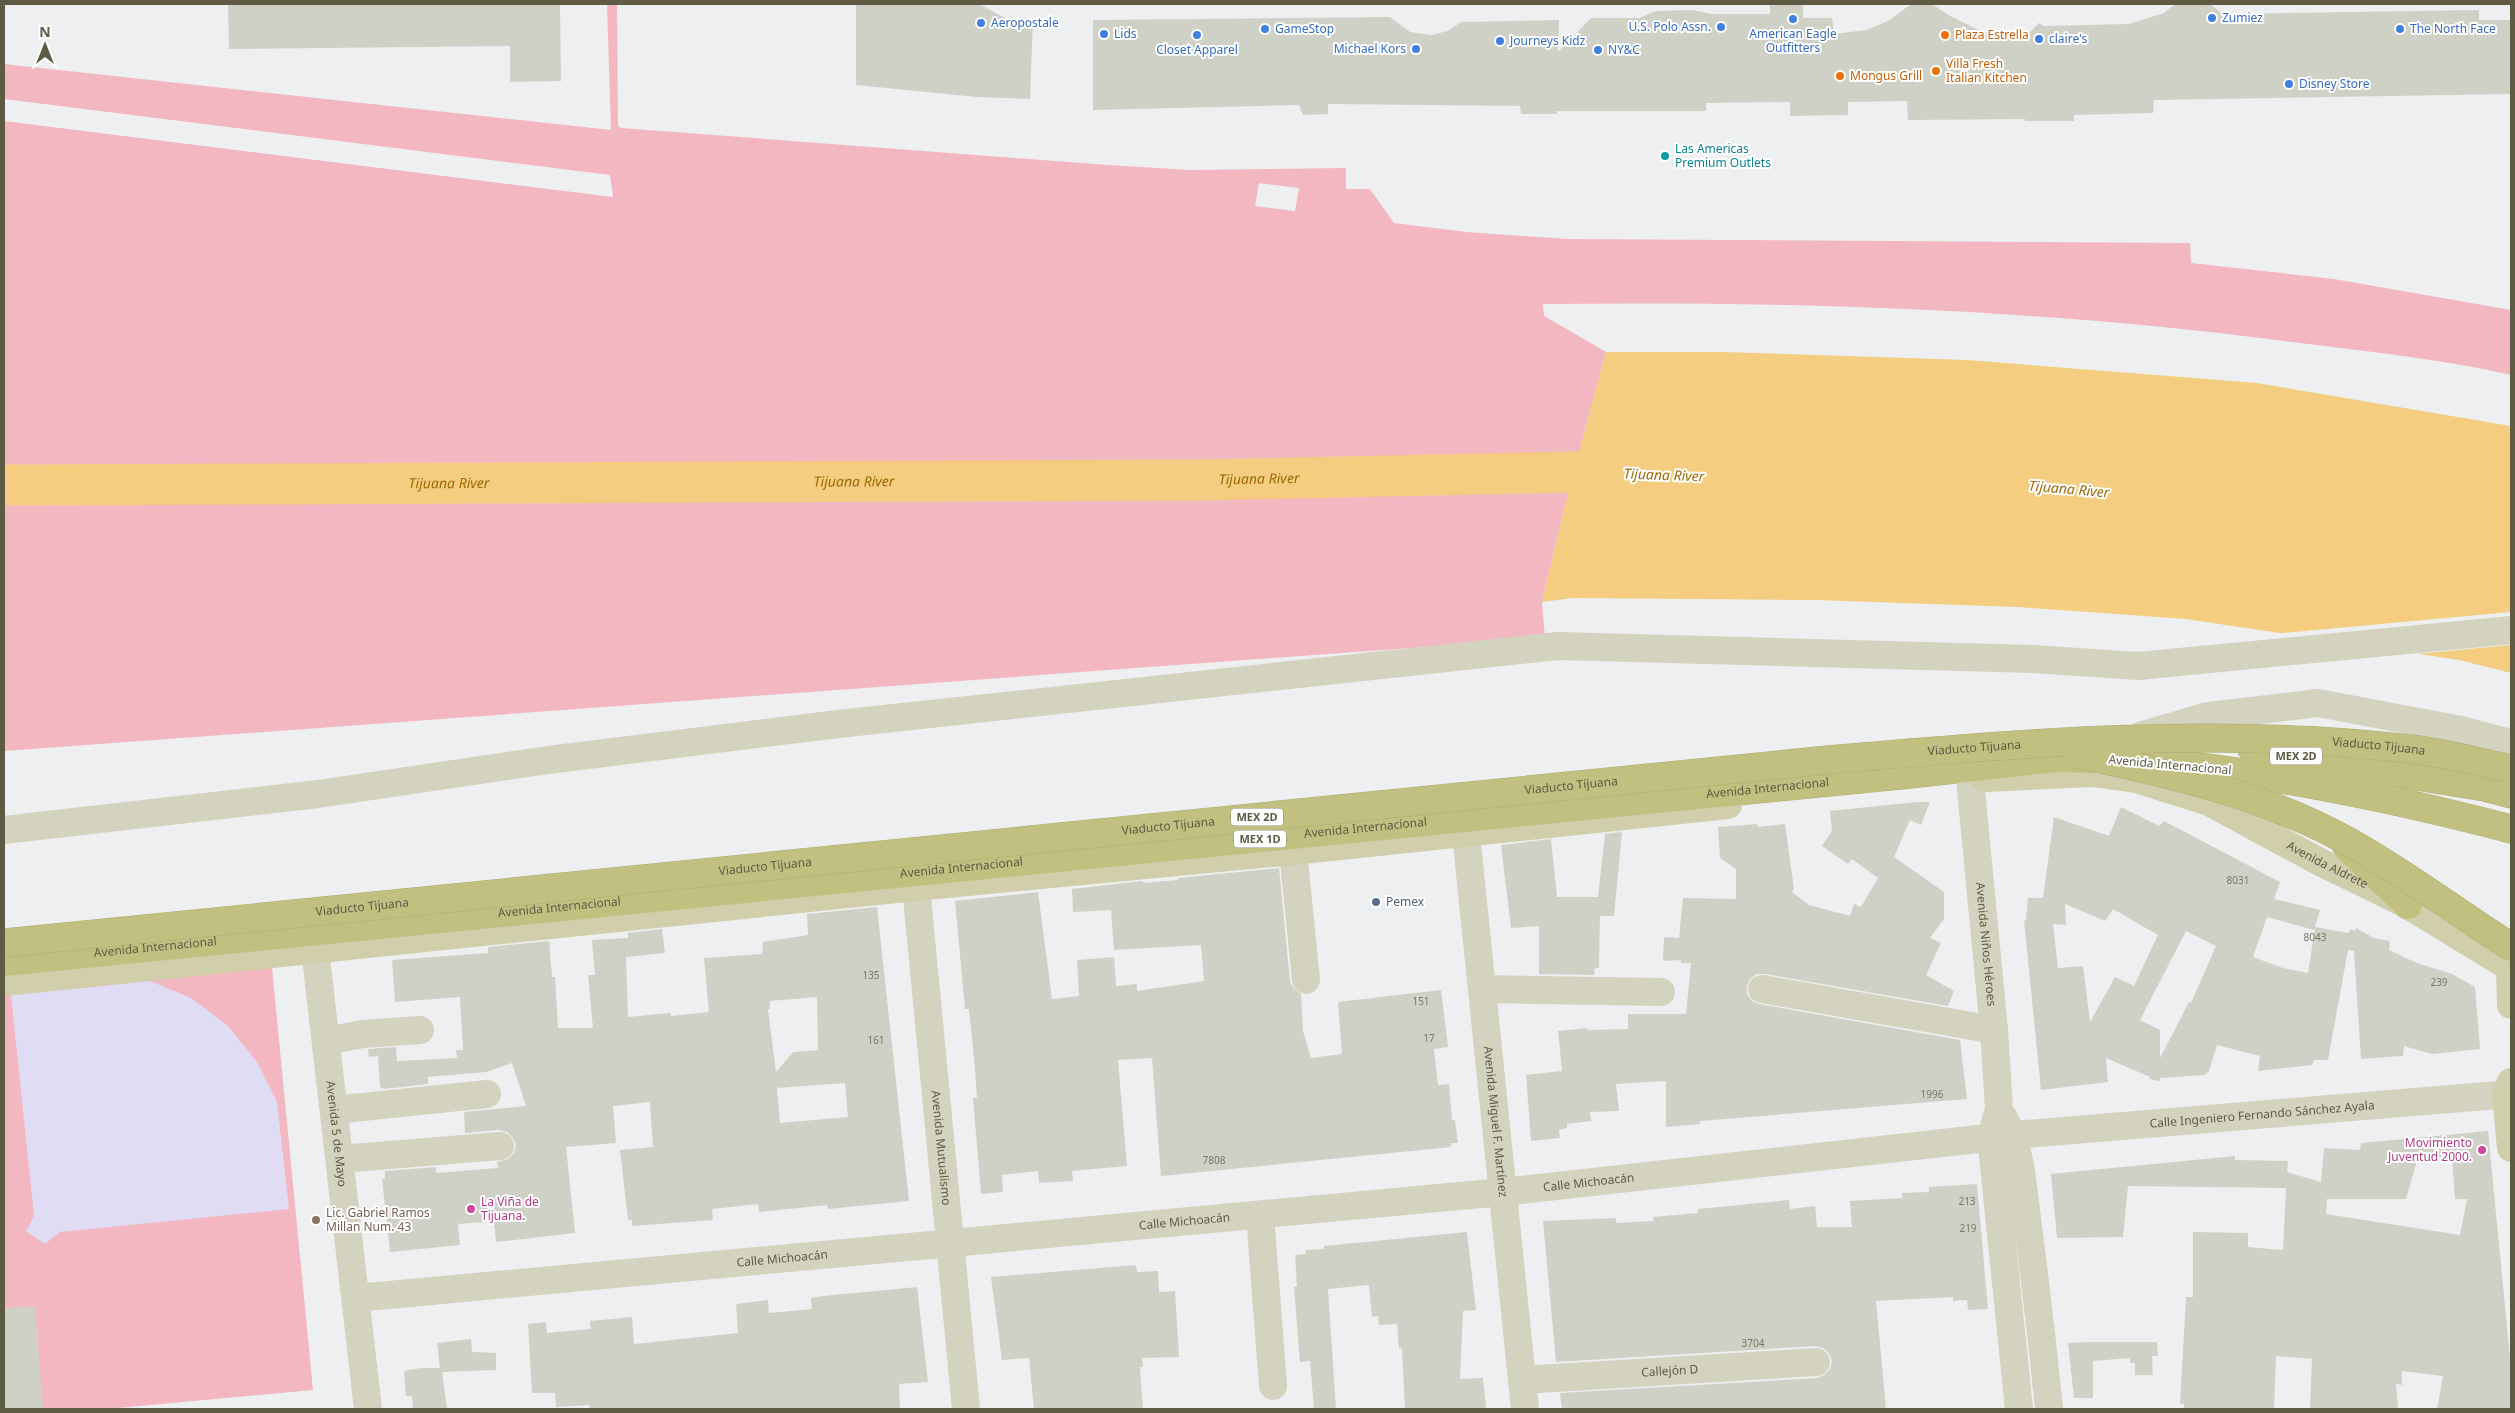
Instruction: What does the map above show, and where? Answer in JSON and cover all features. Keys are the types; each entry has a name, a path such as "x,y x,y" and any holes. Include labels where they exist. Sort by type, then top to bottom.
{"highway":[{"name":"Avenida Internacional","path":"4,933 1966,738 2060,733 2140,736 2280,752 2484,787 2511,794"},
{"name":"Viaducto Tijuana","path":"4,943 1827,760 2068,740 2209,736 2297,739 2413,749 2511,768"},
{"name":"Viaducto Tijuana","path":"4,952 1096,847 1982,758 2157,751 2251,752 2359,760 2484,776 2511,782"},
{"path":"2079,754 2217,786 2293,816 2349,842 2511,961"},
{"name":"Avenida Internacional","path":"4,962 1871,778 2055,758 2135,760 2208,767 2301,782 2451,813 2511,829"},
{"path":"2208,767 2268,794 2340,840 2408,906"}],"main road":[{"name":"Avenida Internacional","path":"4,982 916,886 1466,834 1970,779 2092,772 2136,779"},
{"name":"Avenida Aldrete","path":"2136,779 2209,802 2511,961"},
{"path":"2511,961 2511,1005"},
{"path":"2510,1090 2511,1148"}],"street":[{"path":"4,830 318,794 548,760 838,724 1558,646 2033,659 2138,666 2511,630"},
{"path":"2140,736 2208,716 2318,703 2461,730 2511,743"},
{"name":"Avenida Niños Héroes","path":"1970,779 1994,1030 2002,1136 2009,1329 2019,1409"},
{"name":"Avenida Miguel F. Martínez","path":"1466,834 1525,1409"},
{"path":"1293,851 1306,980"},
{"name":"Avenida Mutualismo","path":"916,886 966,1409"},
{"name":"Avenida 5 de Mayo","path":"316,949 368,1409"},
{"path":"1482,989 1661,992"},
{"path":"1762,989 1994,1030"},
{"path":"326,1041 363,1034 420,1030"},
{"name":"Calle Ingeniero Fernando Sánchez Ayala","path":"2002,1136 2510,1090"},
{"path":"334,1110 487,1094"},
{"name":"Avenida Niños Héroes","path":"2002,1136 2041,1326 2049,1409"},
{"name":"Calle Michoacán","path":"356,1298 1503,1192 2002,1136"},
{"path":"340,1158 500,1146"},
{"path":"1260,1215 1273,1386"},
{"path":"2009,1329 2041,1326"},
{"name":"Callejón D","path":"1522,1380 1816,1362"}],"shaded area":[{"path":"607,4 617,4 618,126 621,128 1190,170 1346,168 1346,189 1370,189 1394,223 1466,232 1567,239 2190,243 2191,263 2334,279 2511,310 2511,375 2427,359 2284,341 2192,330 2007,314 1822,306 1636,303 1543,304 1544,316 1606,352 1568,493 1542,602 1545,638 4,751 4,121 613,197 610,175 4,99 4,64 611,130","holes":["1259,183 1299,188 1295,211 1255,206"]},
{"path":"272,968 313,1390 107,1409 4,1409 4,994"}],"sand":[{"path":"150,981 191,998 228,1026 257,1062 277,1102 289,1209 60,1232 45,1244 26,1231 34,1216 11,995"}],"water":[{"path":"1606,352 1724,352 1967,360 2257,383 2511,426 2511,673 2459,660 2186,619 2018,607 1816,600 1573,598 1542,602 1568,493"}],"pier":[{"path":"2511,612 2511,645 2406,655 2271,634"}],"building":[{"path":"228,4 560,4 561,81 510,82 510,46 229,49"},
{"path":"856,4 979,4 1005,18 1033,20 1030,99 977,97 856,85"},
{"path":"1770,4 1803,4 1803,18 1832,18 1834,34 1867,30 1890,20 1911,4 1932,4 1950,16 1983,32 2027,35 2039,23 2044,26 2129,24 2164,13 2175,4 2210,4 2223,14 2479,10 2479,20 2511,20 2511,94 2154,100 2153,113 2074,115 2074,121 2025,121 2025,119 1908,120 1907,101 1848,102 1848,115 1790,116 1790,102 1706,103 1706,111 1557,111 1557,114 1521,114 1520,106 1328,104 1328,114 1303,115 1299,105 1093,110 1093,20 1390,17 1410,32 1431,35 1448,31 1461,22 1559,20 1558,52 1591,18 1639,18 1656,11 1693,10 1711,14 1770,14"},
{"path":"1930,802 1921,825 1910,820 1894,857 1944,892 1944,919 1930,938 1941,943 1926,975 1954,991 1948,1006 1765,974 1757,974 1750,979 1747,986 1747,994 1752,1001 1759,1004 1960,1040 1967,1099 1700,1121 1700,1124 1666,1127 1666,1081 1616,1084 1619,1111 1590,1112 1591,1121 1567,1124 1567,1128 1559,1130 1560,1138 1531,1141 1526,1075 1562,1071 1558,1031 1587,1028 1587,1030 1628,1029 1628,1014 1686,1014 1691,963 1681,963 1681,960 1663,961 1664,937 1679,938 1683,898 1736,899 1736,869 1720,858 1718,827 1757,824 1758,827 1785,824 1794,889 1792,892 1809,905 1850,916 1854,904 1861,907 1878,878 1852,859 1848,864 1822,846 1832,831 1830,811"},
{"path":"2121,807 2159,826 2164,821 2280,882 2274,899 2320,910 2315,927 2348,933 2351,929 2355,931 2356,928 2374,938 2390,941 2389,950 2417,963 2452,974 2475,987 2480,1049 2432,1054 2404,1046 2403,1056 2361,1059 2354,951 2348,950 2328,1060 2314,1060 2312,1065 2258,1071 2260,1056 2217,1045 2209,1071 2205,1075 2160,1078 2160,1081 2149,1079 2150,1077 2106,1058 2108,1082 2041,1090 2024,920 2026,921 2028,898 2043,898 2054,817 2109,836","holes":["2065,904 2105,921 2113,909 2158,935 2134,986 2115,977 2090,1022 2083,966 2058,968 2053,924 2066,925","2267,917 2314,930 2315,928 2308,973 2283,968 2253,957","2186,931 2216,946 2191,1003 2189,1002 2160,1058 2160,1030 2140,1020"]},
{"path":"1622,832 1614,916 1600,916 1599,968 1595,968 1594,975 1539,974 1539,926 1511,928 1501,845 1551,839 1557,897 1598,897 1605,834"},
{"path":"1279,868 1290,982 1294,989 1301,994 1303,1031 1311,1058 1342,1054 1338,1002 1441,990 1448,1047 1434,1049 1438,1085 1449,1084 1452,1120 1455,1120 1458,1143 1451,1143 1451,1147 1161,1176 1152,1058 1118,1060 1127,1166 1072,1171 1073,1181 1039,1183 1038,1171 1002,1175 1003,1192 981,1194 973,1098 977,1098 974,1058 969,1009 965,1009 955,901 1038,892 1052,999 1079,996 1077,960 1114,957 1116,986 1137,984 1137,991 1204,981 1201,945 1114,950 1111,910 1073,912 1072,889 1143,881 1143,883 1178,880 1178,878"},
{"path":"877,907 909,1201 828,1209 827,1205 759,1212 758,1204 712,1209 713,1220 632,1226 632,1220 628,1220 620,1150 653,1147 650,1102 613,1106 616,1143 566,1147 575,1233 496,1242 494,1221 458,1224 460,1245 390,1252 382,1179 385,1179 385,1171 436,1167 436,1173 498,1168 497,1162 508,1159 514,1153 516,1145 513,1138 507,1132 499,1130 465,1133 464,1112 526,1106 512,1063 486,1072 428,1077 428,1084 385,1089 380,1087 378,1056 369,1057 368,1049 396,1047 397,1061 457,1058 456,1050 463,1050 460,997 395,1002 392,960 488,953 488,947 549,941 552,977 555,977 558,1028 593,1028 588,975 595,975 592,940 628,938 628,933 662,929 665,953 626,957 628,1017 670,1013 671,1016 709,1012 704,958 762,954 763,942 808,935 807,914","holes":["817,997 818,1050 793,1052 776,1072 768,1009 770,1009 770,1001","845,1083 848,1117 780,1123 777,1088"]},
{"path":"2488,1131 2511,1368 2511,1409 2437,1409 2443,1376 2402,1371 2402,1385 2396,1384 2398,1409 2310,1409 2312,1359 2276,1356 2274,1409 2184,1409 2184,1404 2180,1404 2186,1297 2193,1297 2193,1232 2248,1233 2248,1247 2283,1250 2286,1188 2128,1186 2123,1237 2057,1238 2051,1174 2235,1156 2235,1160 2288,1161 2287,1172 2321,1182 2324,1148 2360,1150 2361,1143","holes":["2418,1157 2452,1157 2455,1199 2467,1199 2460,1235 2326,1214 2327,1199 2406,1199"]},
{"path":"1977,1184 1988,1309 1968,1310 1967,1300 1953,1301 1953,1297 1876,1301 1886,1409 1562,1409 1560,1393 1817,1378 1824,1375 1830,1369 1832,1361 1829,1353 1823,1348 1815,1346 1556,1362 1543,1221 1616,1218 1616,1223 1654,1221 1653,1217 1698,1213 1698,1209 1789,1200 1790,1209 1815,1206 1817,1227 1852,1227 1850,1201 1902,1198 1902,1193 1929,1192 1929,1187"},
{"path":"1467,1232 1476,1310 1463,1311 1460,1379 1483,1378 1486,1408 1405,1409 1402,1348 1399,1349 1397,1324 1379,1325 1378,1316 1372,1317 1369,1285 1328,1289 1336,1409 1314,1409 1310,1361 1300,1362 1294,1287 1297,1286 1295,1255 1306,1254 1305,1250 1324,1249 1324,1246"},
{"path":"1136,1265 1137,1272 1158,1271 1159,1292 1175,1291 1179,1357 1142,1358 1143,1367 1140,1367 1143,1409 1034,1409 1029,1358 1002,1360 991,1277"},
{"path":"917,1287 928,1382 899,1384 900,1409 590,1409 589,1405 556,1407 555,1393 532,1393 528,1324 546,1322 547,1333 591,1329 590,1321 632,1317 634,1344 738,1333 736,1304 768,1300 769,1313 812,1309 811,1298"},
{"path":"35,1306 43,1409 4,1409 4,1308"},
{"path":"471,1339 472,1352 496,1353 496,1370 442,1372 447,1409 413,1409 412,1396 406,1396 404,1371 421,1368 440,1368 437,1343"},
{"path":"2157,1342 2158,1356 2152,1356 2153,1375 2135,1375 2135,1363 2130,1363 2130,1358 2093,1361 2093,1398 2074,1398 2068,1343"}],"waterway":[{"name":"Tijuana River","path":"4,485 1200,480 1574,472 1631,474"}],"place":[{"name":"Zumiez","path":"2212,18"},
{"name":"American Eagle Outfitters","path":"1793,19"},
{"name":"Aeropostale","path":"981,23"},
{"name":"U.S. Polo Assn.","path":"1721,27"},
{"name":"GameStop","path":"1265,29"},
{"name":"The North Face","path":"2400,29"},
{"name":"Lids","path":"1104,34"},
{"name":"Closet Apparel","path":"1197,35"},
{"name":"Plaza Estrella","path":"1945,35"},
{"name":"claire's","path":"2039,39"},
{"name":"Journeys Kidz","path":"1500,41"},
{"name":"Michael Kors","path":"1416,49"},
{"name":"NY&C","path":"1598,50"},
{"name":"Villa Fresh Italian Kitchen","path":"1936,71"},
{"name":"Mongus Grill","path":"1840,76"},
{"name":"Disney Store","path":"2289,84"},
{"name":"Las Americas Premium Outlets","path":"1665,156"},
{"name":"Pemex","path":"1376,902"},
{"name":"Movimiento Juventud 2000.","path":"2482,1150"},
{"name":"La Viña de Tijuana.","path":"471,1209"},
{"name":"Lic. Gabriel Ramos Millan Num. 43","path":"316,1220"}]}
